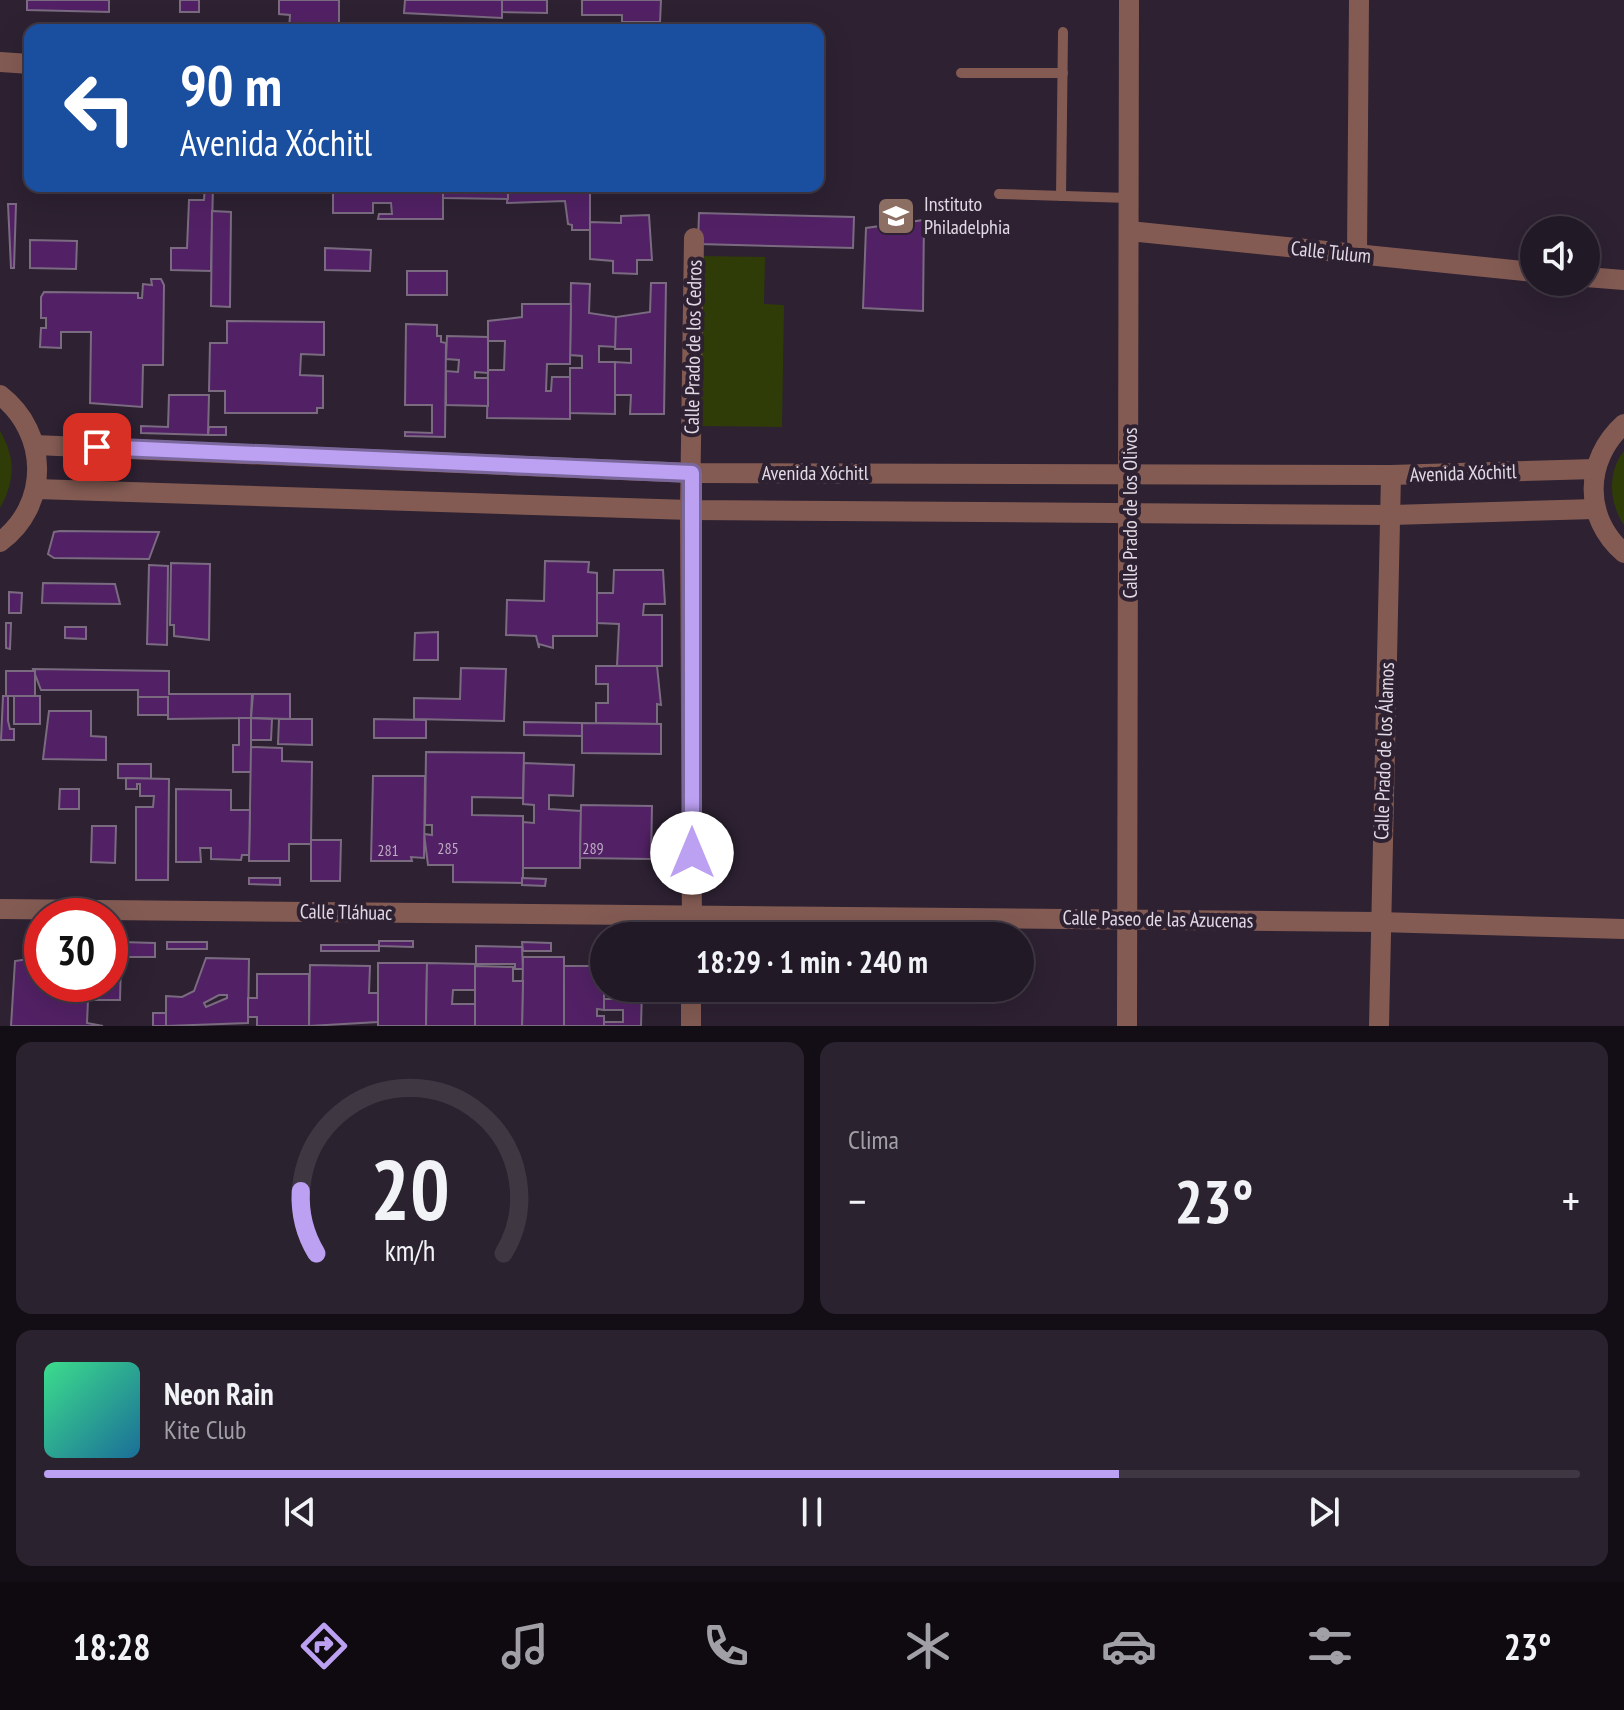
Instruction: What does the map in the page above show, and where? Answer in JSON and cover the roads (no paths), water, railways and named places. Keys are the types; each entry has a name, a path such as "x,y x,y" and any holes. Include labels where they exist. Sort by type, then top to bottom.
{"street":[{"name":"Calle Prado de los Olivos","path":"1127,1026 1131,472 1129,0"},
{"path":"1357,255 1359,0"},
{"path":"0,62 24,64"},
{"name":"Calle Tulum","path":"1129,231 1520,271"},
{"name":"Calle Prado de los Cedros","path":"692,922 690,510 694,238"},
{"path":"1600,278 1624,280"},
{"path":"0,395 21,416 35,445 36,489 18,525 0,542"},
{"path":"1624,424 1610,438 1595,469 1595,509 1607,536 1624,553"},
{"name":"Avenida Xóchitl","path":"35,445 692,473 1391,475 1595,469"},
{"name":"Calle Prado de los Álamos","path":"1379,1026 1391,475"},
{"name":"Avenida Xóchitl","path":"36,489 690,510 1392,515 1595,509"},
{"name":"Calle Tláhuac","path":"0,909 590,923"},
{"name":"Calle Paseo de las Azucenas","path":"942,922 1130,919 1624,929"},
{"path":"691,1002 691,1026"}],"lane":[{"path":"1061,196 1063,32"},
{"path":"961,73 1063,73"},
{"path":"999,194 1129,198"}],"place":[{"name":"Instituto Philadelphia","path":"896,216"}]}
